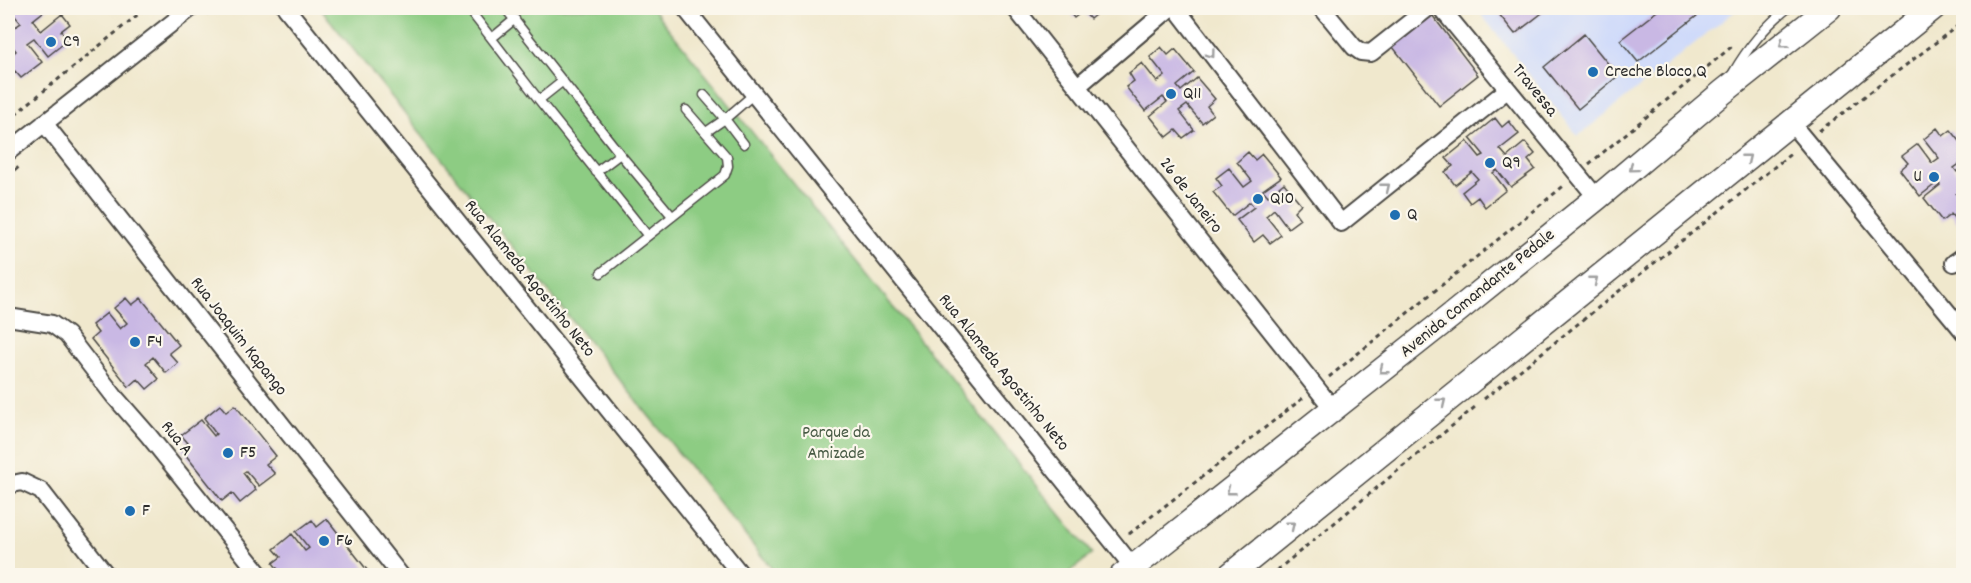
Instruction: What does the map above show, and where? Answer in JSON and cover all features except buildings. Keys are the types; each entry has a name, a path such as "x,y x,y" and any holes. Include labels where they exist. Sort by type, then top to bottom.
{"street":[{"path":"8,152 191,8"},
{"name":"Rua Alameda Agostinho Neto","path":"286,8 742,576"},
{"name":"Rua Alameda Agostinho Neto","path":"685,8 1115,544 1128,571"},
{"name":"26 de Janeiro","path":"1015,8 1079,85 1333,409"},
{"path":"1079,85 1170,8"},
{"path":"1176,8 1341,223 1507,90"},
{"path":"1322,8 1354,47 1360,52 1371,52 1428,8"},
{"name":"Travessa","path":"1442,8 1597,198"},
{"name":"Avenida Comandante Pedale","path":"1128,571 1597,198 1723,92 1829,8"},
{"path":"1229,576 1933,8"},
{"name":"Rua Joaquim Kapango","path":"44,123 401,576"},
{"path":"1791,123 1964,332"},
{"name":"Rua A","path":"8,317 52,324 60,329 261,576"},
{"path":"8,485 22,482 41,491 107,576"}],"lane":[{"path":"468,8 648,236"},
{"path":"505,8 672,216"},
{"path":"1723,92 1745,52 1761,33 1788,8"},
{"path":"492,38 515,19"},
{"path":"539,100 563,81"},
{"path":"706,132 725,120 754,94"},
{"path":"704,95 744,144"},
{"path":"601,273 725,175 728,166 727,157 686,110"},
{"path":"596,172 620,154"}],"path":[{"path":"8,120 146,8"},
{"path":"1270,576 1478,404 1806,141 1964,21"},
{"path":"1115,544 1316,388 1742,38"}],"shaded area":[{"name":"Creche Bloco Q","path":"1476,8 1739,8 1578,136"}],"green space":[{"name":"Parque da Amizade","path":"320,8 652,8 1092,554 1066,575 777,575"}],"place":[{"name":"C9","path":"51,42"},
{"name":"Creche Bloco Q","path":"1593,72"},
{"name":"Q11","path":"1171,94"},
{"name":"Q9","path":"1490,163"},
{"name":"U","path":"1934,177"},
{"name":"Q10","path":"1258,199"},
{"name":"Q","path":"1395,215"},
{"name":"F4","path":"135,342"},
{"name":"F5","path":"228,453"},
{"name":"F","path":"130,511"},
{"name":"F6","path":"324,541"}]}
